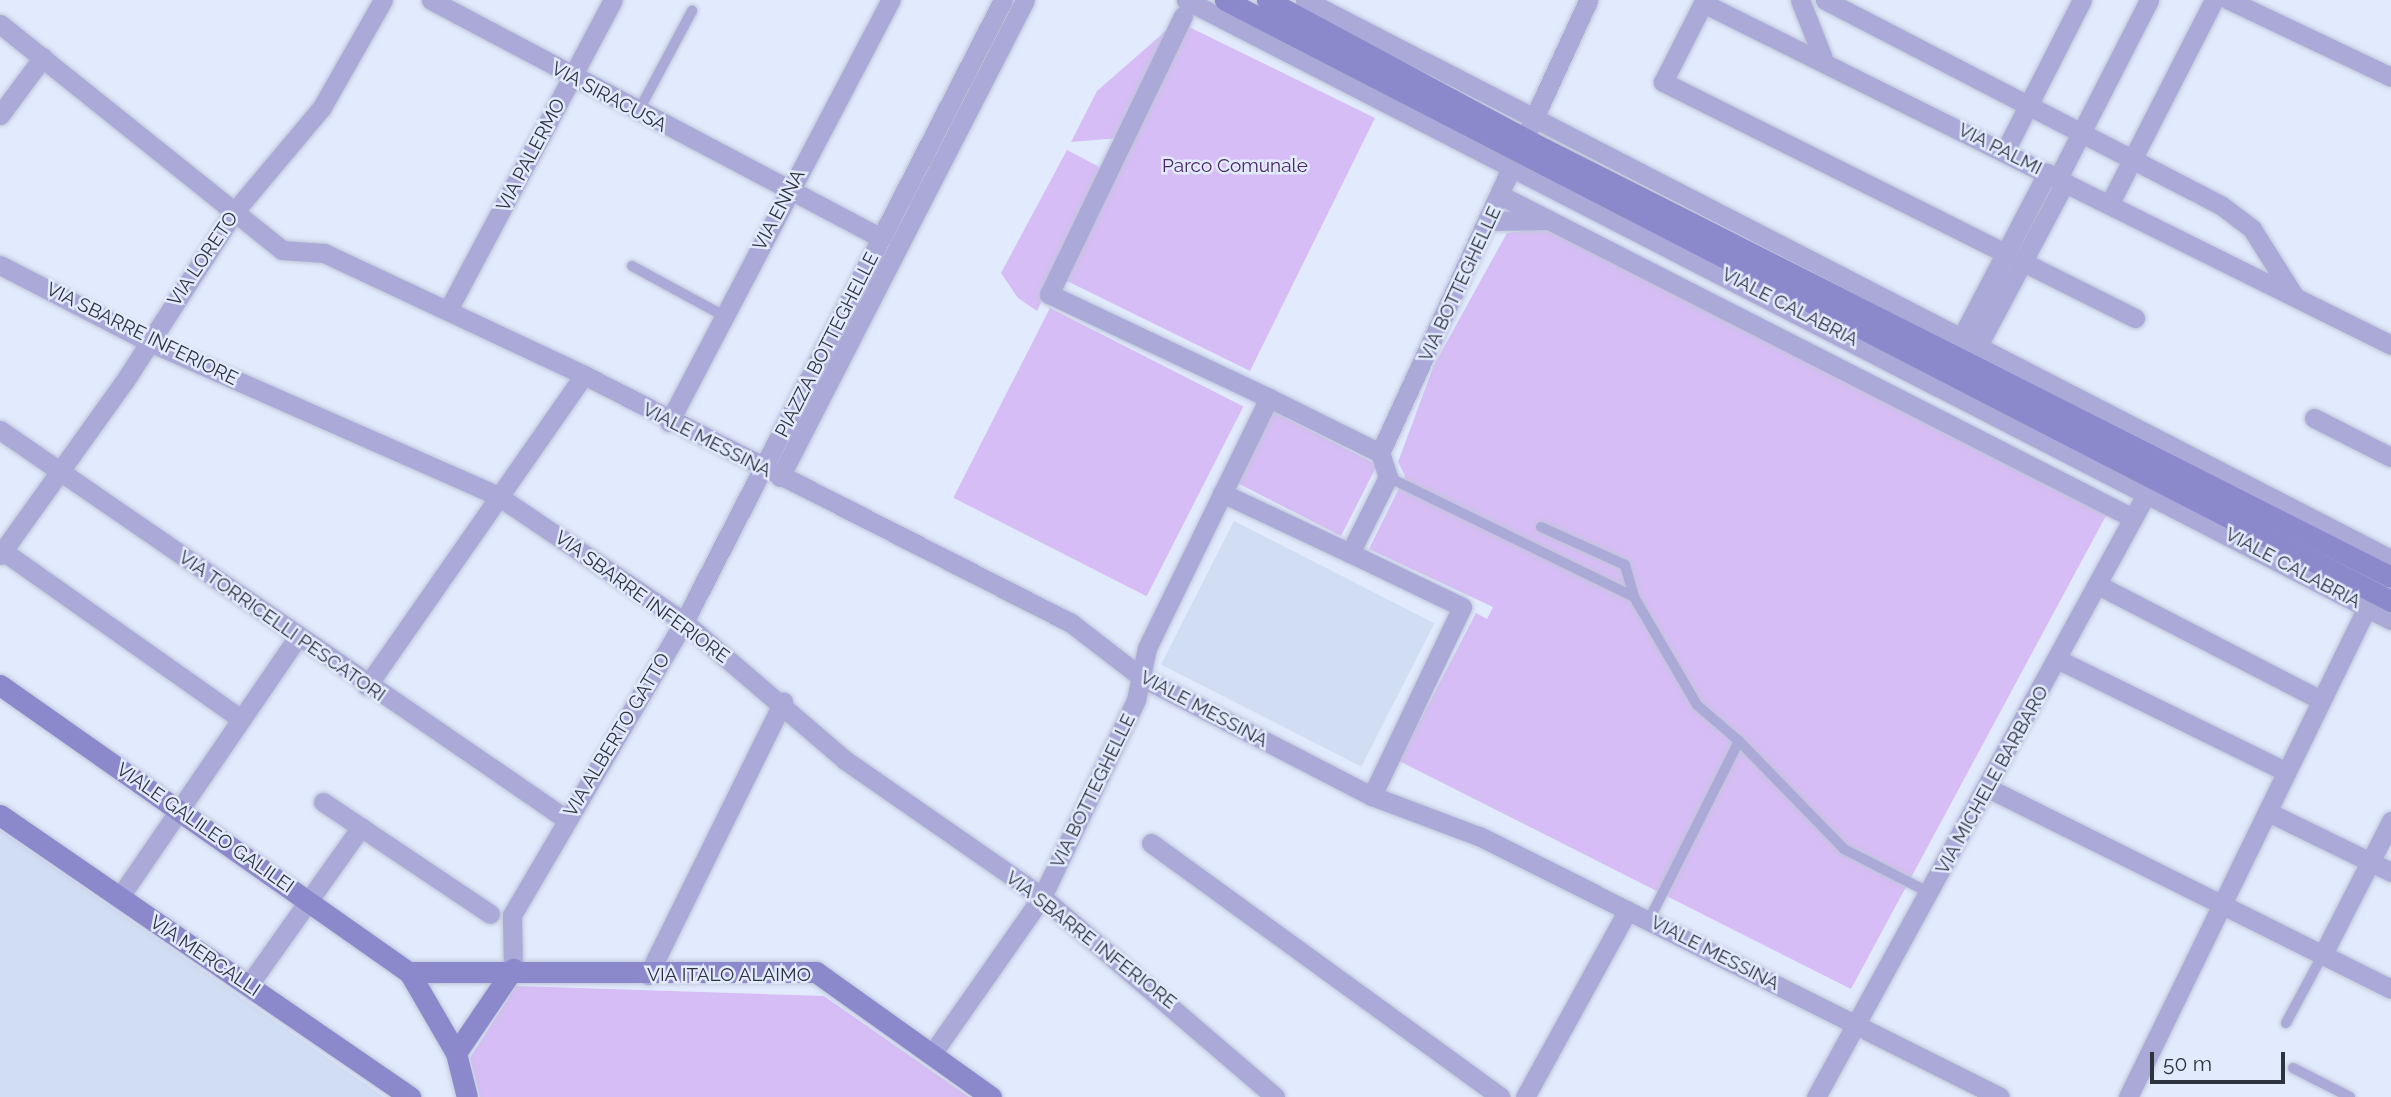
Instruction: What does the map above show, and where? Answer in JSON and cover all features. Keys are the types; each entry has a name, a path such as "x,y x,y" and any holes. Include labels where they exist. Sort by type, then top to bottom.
{"street":[{"name":"VIA LORETO","path":"1,551 60,471 234,212 322,107 383,0"},
{"name":"VIA SIRACUSA","path":"431,0 572,78 788,191"},
{"name":"VIA PALERMO","path":"448,310 613,0"},
{"name":"VIA ENNA","path":"669,422 788,191 891,0"},
{"path":"881,238 1003,0"},
{"path":"772,473 1025,0"},
{"name":"VIALE CALABRIA","path":"1225,0 2390,565"},
{"name":"VIALE CALABRIA","path":"1267,0 1525,146 2155,476 2377,601 2391,620"},
{"name":"VIALE CALABRIA","path":"1305,0 1525,146"},
{"name":"VIA BOTTEGHELLE","path":"1380,453 1525,146 1588,0"},
{"path":"1800,0 1823,58"},
{"path":"1825,0 2131,163 2222,206 2252,229 2296,298"},
{"path":"2005,151 2082,0"},
{"path":"1961,358 2150,0"},
{"path":"2110,203 2214,0"},
{"path":"2229,0 2391,77"},
{"name":"VIA PALMI","path":"2014,257 1663,82 1703,3 1823,58 2391,345"},
{"path":"1185,8 1049,294 1380,453 1388,477 1350,553"},
{"name":"VIALE CALABRIA","path":"1185,8 1525,146"},
{"name":"VIALE MESSINA","path":"0,24 282,250 324,253 584,376 669,422 1071,623 1141,677 1372,796 1482,837 2000,1097"},
{"path":"0,115 43,57"},
{"name":"PIAZZA BOTTEGHELLE","path":"772,473 881,238 788,191"},
{"path":"1502,196 2133,518"},
{"path":"1490,221 1553,220"},
{"path":"2014,257 2135,318"},
{"name":"VIA SBARRE INFERIORE","path":"0,265 148,341 498,496 684,622 783,702 845,760 1042,897 1275,1097"},
{"name":"VIALE CALABRIA","path":"1961,358 2155,476 2390,565"},
{"path":"367,686 584,376"},
{"name":"VIA BOTTEGHELLE","path":"934,1051 1042,897 1136,700 1147,648 1269,398"},
{"path":"2314,418 2391,457"},
{"name":"VIA TORRICELLI PESCATORI","path":"0,430 367,686 566,819"},
{"name":"VIA ALBERTO GATTO","path":"513,969 512,915 566,819 772,473"},
{"name":"VIA MICHELE BARBARO","path":"1816,1097 1988,788 2155,476"},
{"path":"1222,493 1462,607 1372,796"},
{"path":"1,551 241,719"},
{"path":"2128,1097 2321,700 2377,601 2390,565"},
{"path":"2098,585 2321,700"},
{"path":"119,898 298,637"},
{"path":"2057,659 2287,772"},
{"name":"VIALE GALILEO GALILEI","path":"0,685 409,972"},
{"path":"648,975 783,702"},
{"path":"1988,788 2391,989"},
{"path":"324,802 491,914"},
{"path":"2268,812 2391,872"},
{"name":"VIA MERCALLI","path":"0,816 411,1097"},
{"path":"2322,956 2391,821"},
{"path":"248,986 361,827"},
{"path":"1150,843 1501,1097"},
{"path":"1525,1097 1628,910"},
{"path":"456,1053 513,969"},
{"name":"VIA ITALO ALAIMO","path":"409,972 474,976 513,969 648,975 816,972 934,1051 991,1097"},
{"path":"409,972 456,1053 467,1097"}],"lane":[{"path":"638,113 692,11"},
{"path":"632,266 724,316"},
{"path":"1388,477 1634,597"},
{"path":"1541,527 1625,565 1634,597 1697,705 1739,741 1844,849 1930,893"},
{"path":"1649,920 1739,741"},
{"path":"2286,1023 2322,956"},
{"path":"2293,1068 2350,1097"}],"shaded area":[{"path":"1234,521 1434,623 1361,767 1161,664"},
{"path":"0,830 384,1097 0,1097"}],"green space":[{"path":"1177,21 1120,138 1071,142 1097,91"},
{"name":"Parco Comunale","path":"1183,24 1375,118 1250,371 1059,277 1110,175 1120,170 1133,144 1129,133"},
{"path":"1067,150 1105,170 1037,311 1018,298 1001,273"},
{"path":"1559,227 2108,512 1851,989 1399,761 1476,613 1487,619 1493,607 1369,549 1405,476 1398,462 1434,365 1507,233"},
{"path":"1050,308 1243,407 1147,596 953,498"},
{"path":"1274,412 1377,465 1341,536 1238,483"},
{"path":"516,986 824,996 969,1097 480,1097 470,1058"}]}
